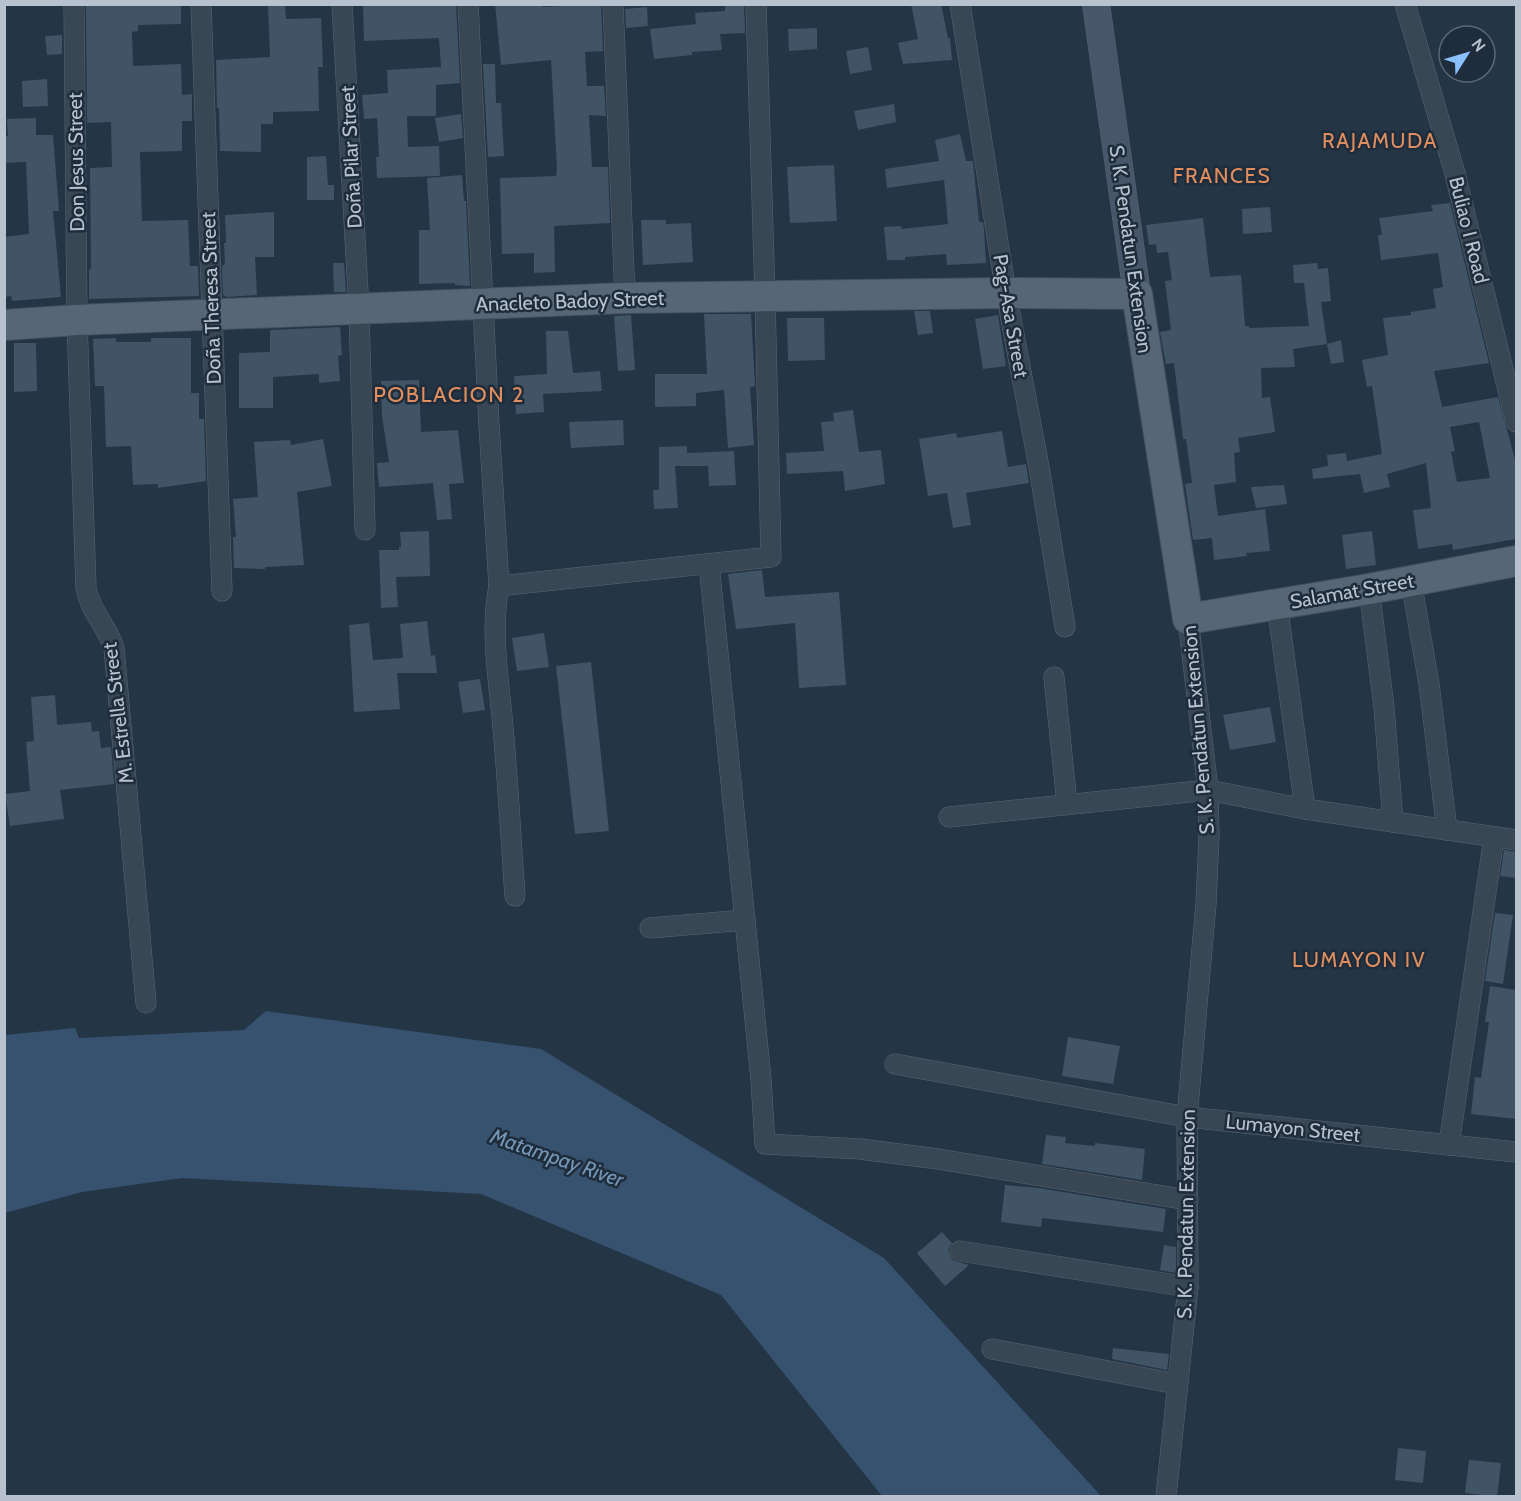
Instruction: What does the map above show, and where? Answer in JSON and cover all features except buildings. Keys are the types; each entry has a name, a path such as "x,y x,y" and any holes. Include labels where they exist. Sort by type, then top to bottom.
{"main road":[{"name":"Anacleto Badoy Street","path":"4,325 77,320 625,298 1006,293 1137,294"},
{"name":"S. K. Pendatun Extension","path":"1137,294 1188,619"},
{"name":"Salamat Street","path":"1188,619 1369,589 1516,561"}],"street":[{"name":"Don Jesus Street","path":"74,4 77,320"},
{"name":"Doña Theresa Street","path":"201,4 222,591"},
{"name":"Doña Pilar Street","path":"342,4 359,310 366,530"},
{"path":"468,4 499,586 495,607 495,628 515,896"},
{"path":"613,4 625,298"},
{"path":"499,586 771,557 756,4"},
{"name":"Pag-Asa Street","path":"960,4 1006,293 1039,467 1065,627"},
{"name":"S. K. Pendatun Extension","path":"1096,4 1137,294"},
{"name":"Buliao I Road","path":"1405,4 1454,170 1516,422"},
{"name":"M. Estrella Street","path":"77,320 86,588 93,611 110,636 114,648 146,1003"},
{"path":"709,564 761,1079 765,1144 860,1149 938,1159 1188,1200"},
{"path":"1411,581 1429,684 1447,830"},
{"path":"1369,589 1384,707 1393,822"},
{"path":"1276,604 1305,808"},
{"name":"S. K. Pendatun Extension","path":"1166,1497 1188,1287 1187,1117 1206,904 1209,836 1208,790 1188,619"},
{"path":"1054,677 1067,804"},
{"path":"949,817 1208,790 1305,808 1516,840"},
{"path":"1449,1145 1494,837"},
{"path":"650,928 745,920"},
{"name":"Lumayon Street","path":"895,1064 1187,1117 1516,1152"},
{"path":"960,1251 1188,1287"},
{"path":"992,1349 1177,1384"}],"water":[{"name":"Matampay River","path":"266,1011 541,1049 884,1258 1101,1496 882,1496 721,1295 481,1194 182,1178 82,1192 5,1213 5,1035 75,1028 79,1038 244,1030"}],"district":[{"name":"RAJAMUDA","path":"1380,141"},
{"name":"FRANCES","path":"1222,176"},
{"name":"POBLACION 2","path":"449,394"},
{"name":"LUMAYON IV","path":"1359,960"}]}
